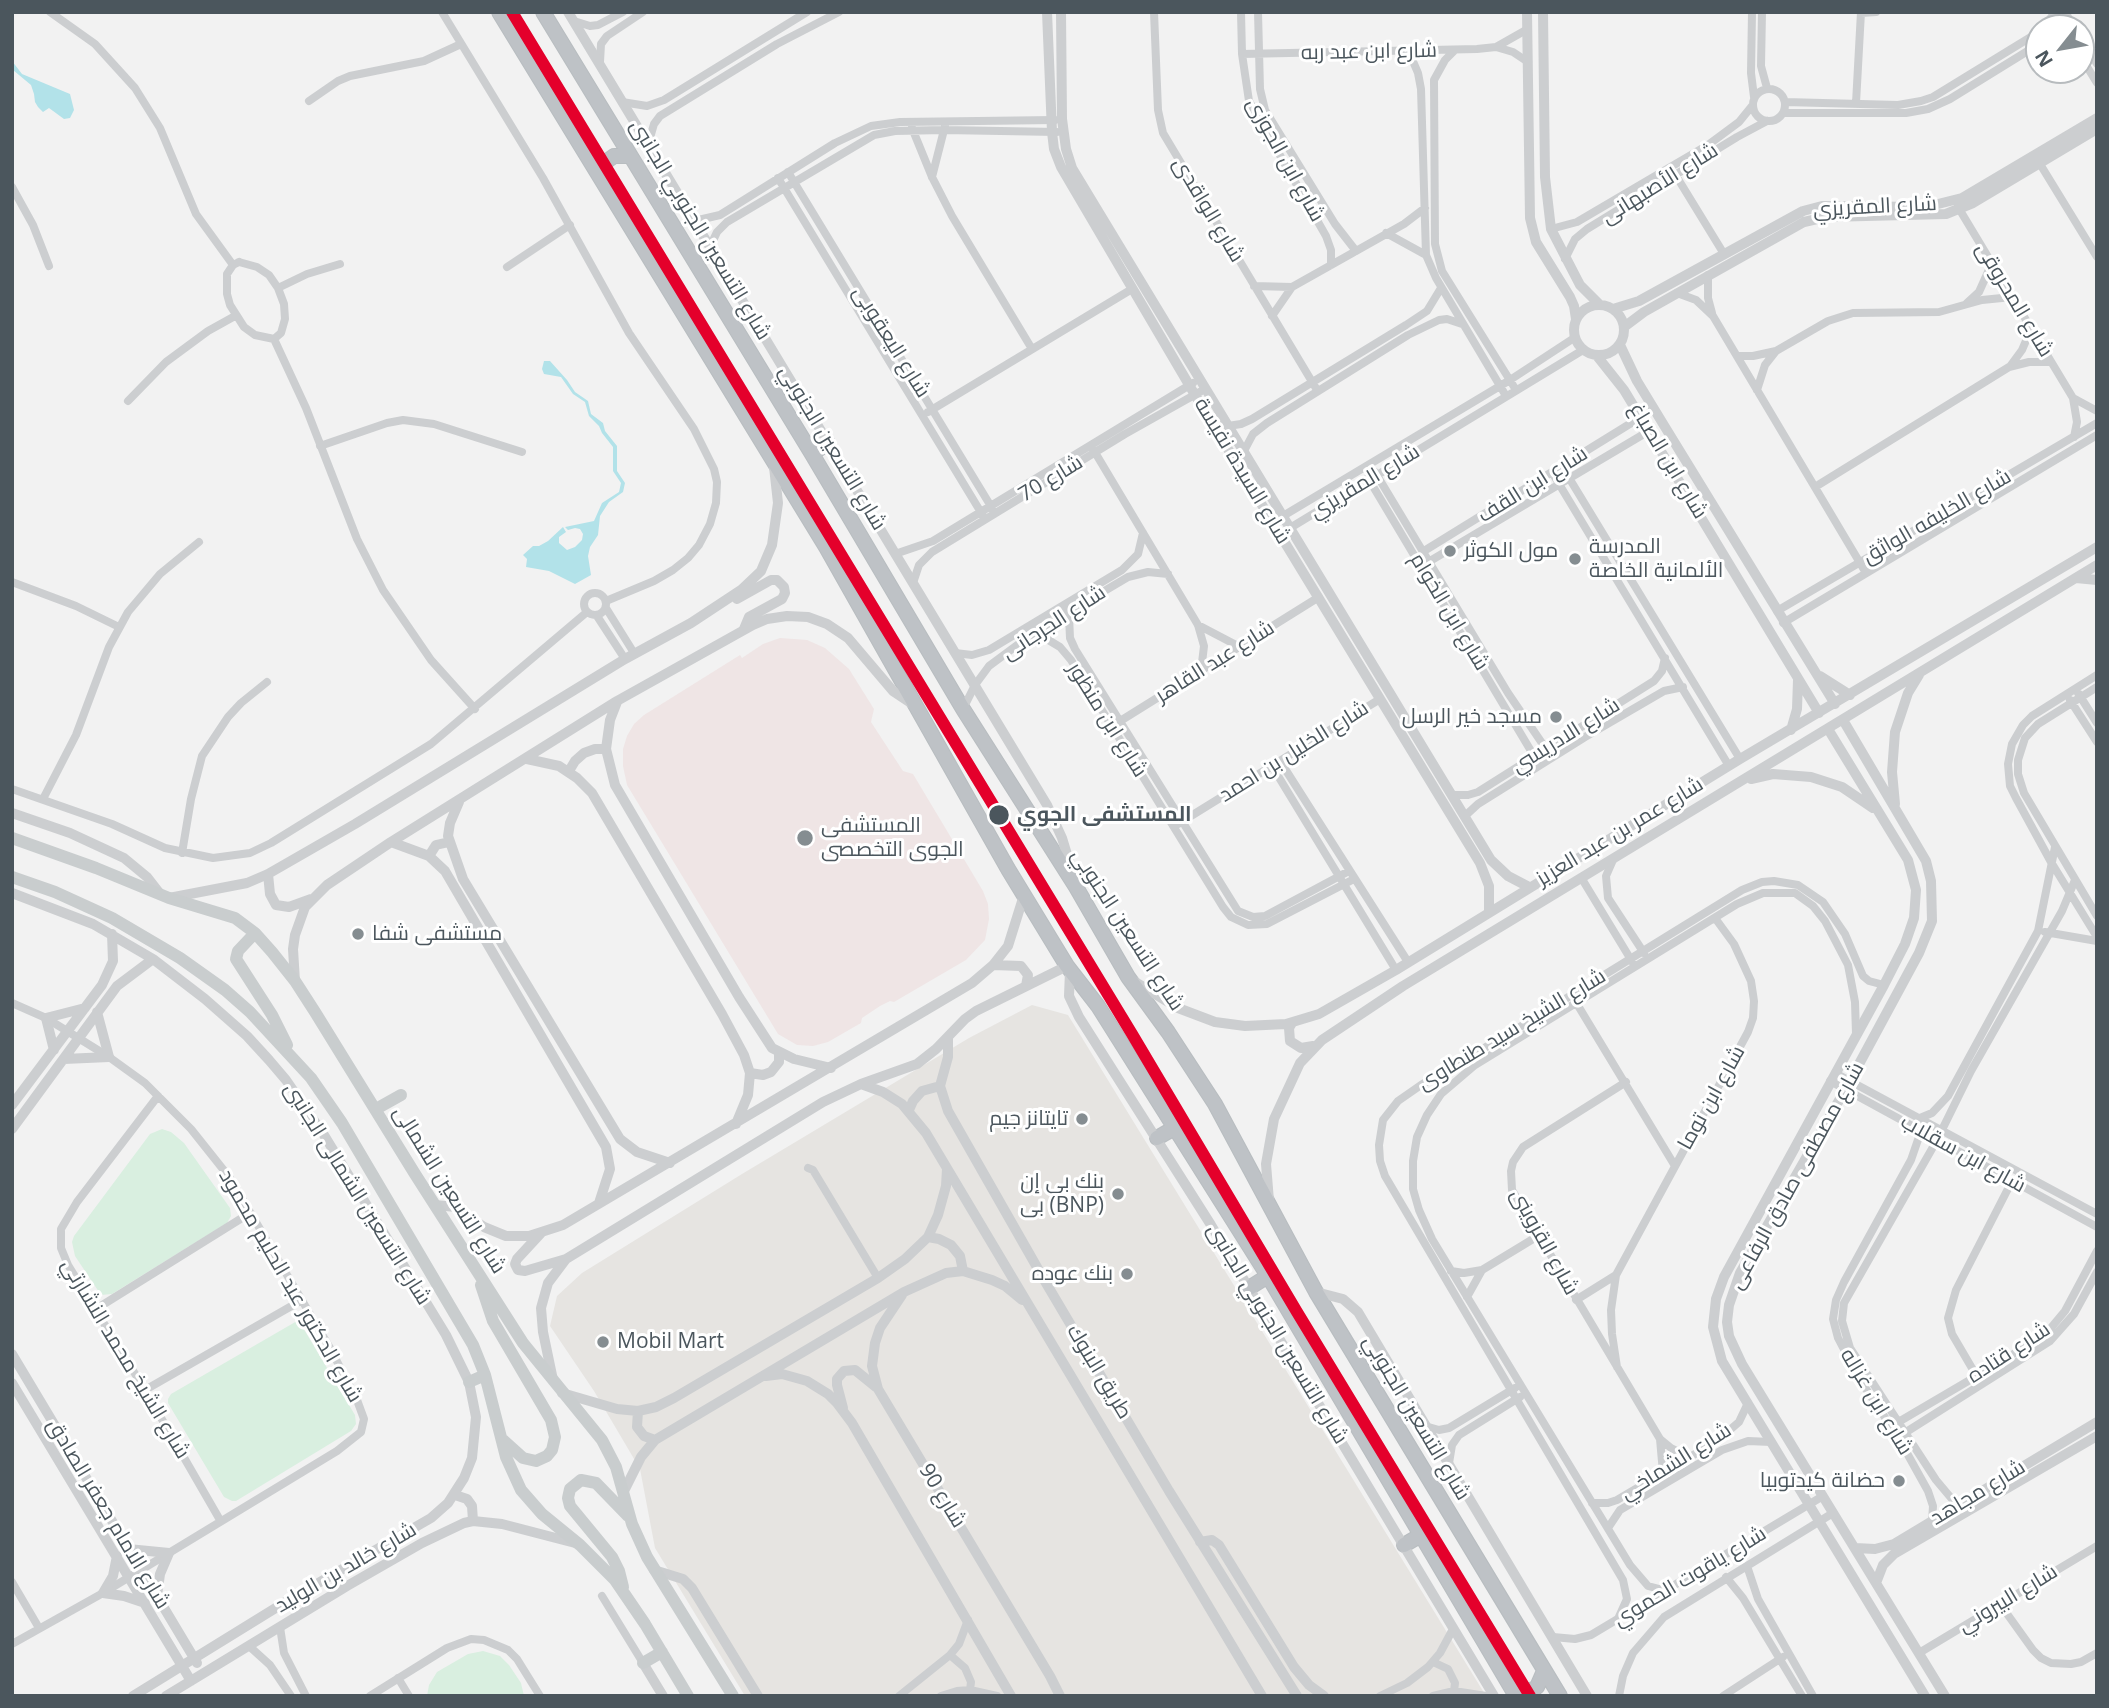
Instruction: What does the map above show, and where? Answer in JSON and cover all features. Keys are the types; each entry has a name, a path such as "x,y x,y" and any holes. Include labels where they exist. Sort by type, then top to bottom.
{"highway":[{"path":"499,12 831,556 1068,969 1098,1006 1268,1276 1518,1696 1537,1687 1544,1671"},
{"name":"شارع التسعين الجنوبي","path":"543,12 963,709 1076,887 1128,977 1215,1104 1316,1292 1560,1696"},
{"path":"599,174 602,167 614,156 630,156"},
{"path":"811,454 828,443"},
{"path":"1157,1138 1175,1127"},
{"path":"1249,1288 1268,1276"},
{"path":"1404,1545 1421,1535"}],"main road":[{"name":"شارع التسعين الشمالى","path":"12,838 96,867 165,896 235,918 255,933 295,981 530,1353 602,1440 616,1467 631,1519 654,1570 733,1696"},
{"path":"12,877 84,904 158,944 225,990 291,1055 321,1091 466,1331 485,1375 506,1457 521,1490 542,1514 580,1545 624,1591 688,1696"},
{"path":"255,933 238,951 236,959 279,1027 291,1055"},
{"path":"376,1109 401,1095"},
{"path":"479,1276 493,1321 551,1420 555,1444 547,1456 536,1461 529,1460 510,1448 499,1434"},
{"path":"469,1382 485,1375"},
{"path":"624,1591 612,1557 570,1506 570,1489 582,1480 596,1483 631,1519"},
{"path":"643,1663 662,1652"}],"street":[{"path":"50,12 95,44 135,88 165,139 196,214 233,265"},
{"path":"442,12 570,225 629,333 694,429 707,453 717,482 716,503 710,524 699,545 688,558 654,581 606,605 597,616"},
{"path":"570,17 590,26 598,25 623,12"},
{"path":"600,65 599,54 607,36 643,12"},
{"path":"648,145 654,124 660,116 777,44 839,12"},
{"name":"شارع السيدة نفيسة","path":"1061,12 1054,149 1061,167 1132,289 1197,387 1228,426 1453,795 1488,867 1489,912"},
{"name":"شارع الواقدى","path":"1154,12 1158,110 1163,132 1317,390"},
{"name":"شارع ابن الجوزى","path":"1241,12 1246,90 1252,109 1326,236 1331,250 1331,265"},
{"name":"شارع ابن الجوزى","path":"1258,12 1260,89 1265,110 1335,224 1356,251"},
{"path":"1527,12 1530,218 1536,242 1570,297 1576,318 1574,338 1583,350 1597,356 1610,353 1620,345 1624,327 1613,309 1600,305 1580,285 1551,229 1545,177 1543,12"},
{"path":"1752,12 1753,101 1755,114 1767,121 1779,118 1785,102 1778,92 1767,88"},
{"path":"1762,12 1761,66 1767,88"},
{"path":"1856,103 1861,12 1876,12"},
{"path":"622,102 648,106 664,100 803,13"},
{"name":"شارع السيدة نفيسة","path":"1045,15 1057,126 1072,168 1380,699 1488,867 1529,887"},
{"name":"شارع التسعين الجنوبي الجانبى","path":"570,17 1051,813 1068,855 1076,887"},
{"name":"شارع ابن عبد ربه","path":"1242,54 1454,51 1496,47 1526,30"},
{"path":"1785,102 1898,105 1933,97 2025,41"},
{"path":"310,102 338,81 350,76 424,61 461,44"},
{"path":"1496,47 1513,52 1528,62"},
{"path":"1454,51 1437,71 1433,89 1435,244 1441,266 1516,390"},
{"path":"1409,52 1421,89 1426,255 1441,288 1506,396"},
{"path":"1783,113 1906,113 1928,109 1950,99 2025,53"},
{"path":"1753,101 1767,88"},
{"name":"شارع الأصبهانى","path":"1551,229 1577,222 1709,145 1739,122 1753,101"},
{"name":"شارع المقريزي","path":"1613,309 1639,302 1793,215 1822,206 1957,205 2097,118"},
{"path":"694,220 720,215 835,143 873,130 911,121 945,126 1057,126"},
{"path":"911,121 912,131 952,216 1032,349"},
{"name":"شارع الأصبهانى","path":"1565,259 1571,245 1581,233 1767,121"},
{"path":"710,247 721,226 873,130 912,131 945,126"},
{"path":"932,177 945,126"},
{"name":"شارع المقريزي","path":"1624,327 1637,316 1708,275 1811,220 1826,217 1934,216 2040,164 2097,129"},
{"path":"2040,164 2097,257"},
{"name":"شارع اليعقوبى","path":"788,172 993,510"},
{"path":"1675,174 1724,254"},
{"name":"شارع اليعقوبى","path":"778,178 983,515"},
{"path":"12,187 33,225 49,266"},
{"name":"شارع المحروقى","path":"1957,205 2073,398 2077,422 2074,437"},
{"path":"1272,316 1292,287 1409,220 1425,208"},
{"path":"507,267 570,225"},
{"path":"1386,233 1426,255"},
{"path":"2082,233 2097,235"},
{"path":"245,262 269,275 278,288 284,304 285,319 281,333 274,339 267,340 255,335 235,316 227,294 227,274 233,265 245,262"},
{"path":"1965,305 1979,292 1992,263"},
{"path":"278,288 307,274 340,264"},
{"path":"1432,271 1441,266"},
{"path":"1708,275 1708,298 1713,316 1866,573"},
{"path":"1254,286 1292,287"},
{"path":"1228,426 1252,419 1420,316 1434,303 1441,288"},
{"path":"923,415 1132,289"},
{"path":"1677,293 1696,300 1713,316"},
{"path":"1737,356 1776,351 1840,316 1853,313 1939,312 1982,300 2012,297"},
{"path":"1576,318 1583,310 1600,305"},
{"path":"128,401 166,362 208,331 235,316"},
{"path":"1244,452 1253,434 1317,390 1426,324 1447,319 1463,324"},
{"path":"2009,367 2022,350 2031,329"},
{"name":"شارع المقريزي","path":"1283,516 1510,380 1574,338"},
{"path":"274,339 357,539 383,590 431,660 475,709"},
{"name":"شارع ابن الصباغ","path":"1620,345 1637,381 1835,704"},
{"name":"شارع المقريزي","path":"1290,528 1583,350"},
{"path":"1757,390 1762,373 1776,351"},
{"name":"شارع ابن الصباغ","path":"1597,356 1616,377 1819,713"},
{"path":"1815,487 2009,367 2029,362 2051,362"},
{"name":"شارع 70","path":"895,554 933,541 993,510 1197,387"},
{"path":"2073,398 2097,411"},
{"name":"شارع ابن القف","path":"1424,551 1641,418"},
{"path":"320,446 403,420 435,424 522,452"},
{"name":"شارع الخليفه الواثق","path":"1777,611 2097,423"},
{"name":"شارع ابن القف","path":"1430,561 1649,431"},
{"name":"شارع الخليفه الواثق","path":"1783,622 2097,435"},
{"path":"1093,449 1198,625 1204,646 1200,671"},
{"path":"12,813 69,833 124,858 165,896 247,883 268,874 355,824 629,656 691,623 751,581 761,570 772,545 778,503 773,461"},
{"name":"شارع ابن الخوام","path":"1366,467 1424,551 1459,620 1546,749"},
{"path":"1563,467 1740,759"},
{"path":"2016,471 2022,481"},
{"path":"1553,474 1729,766"},
{"name":"شارع ابن الخوام","path":"1373,477 1459,620 1535,756"},
{"name":"شارع 70","path":"913,583 919,565 925,558 983,515"},
{"name":"شارع الجرجانى","path":"963,709 975,685 998,658 1131,563 1138,554 1143,533"},
{"path":"43,799 76,735 94,684 119,627 145,590 199,542"},
{"name":"شارع عمر بن عبد العزيز","path":"1128,977 1178,1008 1203,1019 1245,1026 1292,1023 1329,1009 1740,759 2097,547"},
{"name":"شارع عمر بن عبد العزيز","path":"1269,1207 1266,1164 1274,1119 1295,1072 1315,1045 1403,986 2097,565"},
{"name":"شارع الجرجانى","path":"955,653 972,655 989,650 1135,574 1168,574"},
{"path":"2076,578 2097,580"},
{"path":"725,601 740,598 771,580 783,584 785,593 782,598 749,617 744,629"},
{"path":"12,582 76,606 119,627"},
{"path":"589,594 599,594 629,656 597,616 587,612 584,603 589,594"},
{"name":"شارع عبد القاهر","path":"1112,726 1319,597"},
{"name":"شارع ابن منظور","path":"1066,608 1074,649 1234,907 1248,916 1259,918 1351,875"},
{"path":"12,789 112,824 182,853 213,858 250,853 420,751 475,709 587,612"},
{"path":"268,874 271,898 276,905 289,907 311,899 391,842 617,701 744,629 767,619 808,617 827,624 848,638 893,691 916,706"},
{"path":"1969,623 1977,638"},
{"path":"1198,625 1240,647"},
{"name":"شارع ابن منظور","path":"1035,632 1054,642 1066,653 1231,917 1254,926 1267,925 1341,880"},
{"name":"شارع الادريسي","path":"1453,795 1463,796 1478,792 1654,681 1662,671 1665,658"},
{"path":"1896,810 1892,772 1895,732 1908,694 1921,672"},
{"path":"1815,673 1850,695"},
{"path":"2097,675 2071,703 2029,732 2021,746 2018,760 2018,774 2024,793 2097,916"},
{"path":"1791,730 1798,698 1797,677"},
{"path":"182,853 202,756 228,717 267,682"},
{"name":"شارع الادريسي","path":"1465,816 1478,804 1585,737 1664,691 1683,687"},
{"path":"2097,687 2066,695 2032,716 2012,744 2008,764 2010,786 2051,863 2097,939"},
{"path":"2078,693 2097,723"},
{"path":"2066,695 2097,742"},
{"name":"شارع الخليل بن احمد","path":"1173,827 1380,699"},
{"path":"617,701 610,720 606,749 615,785 762,1034 779,1053 831,1068"},
{"name":"شارع مصطفى صادق الرفاعى","path":"1843,720 1926,861 1931,881 1932,921 1919,953 1848,1085 1740,1273 1728,1305 1727,1322 1729,1336 1742,1364 1945,1696"},
{"path":"1580,728 1585,737"},
{"name":"شارع مصطفى صادق الرفاعى","path":"1828,729 1908,859 1916,890 1911,929 1884,985 1724,1277 1716,1299 1713,1327 1723,1361 1925,1696"},
{"path":"569,771 584,753 606,749"},
{"path":"527,759 548,762 569,771 585,785 598,802 722,1014 744,1055 750,1073 748,1095 736,1124"},
{"path":"1276,763 1408,962"},
{"path":"1276,763 1341,880 1396,970"},
{"path":"1735,784 1773,774 1811,777 1850,791 1882,817"},
{"path":"459,801 450,823 449,842 463,879 487,929 609,1154 610,1169 599,1203"},
{"path":"391,842 429,856 445,871 487,929 625,1145 643,1156 670,1163"},
{"path":"429,856 436,845 449,842"},
{"path":"1920,1118 1932,1113 1948,1096 2038,930 2055,848"},
{"path":"1613,859 1606,876 1608,898 1645,954"},
{"path":"1582,879 1632,962"},
{"path":"1942,1130 1971,1072 2049,934 2075,880"},
{"name":"شارع الشيخ سيد طنطاوى","path":"1618,1619 1627,1599 1623,1580 1428,1241 1382,1169 1379,1145 1381,1126 1392,1107 1404,1096 1632,962 1742,890 1762,882 1798,885 1816,896 1832,913 1845,934 1863,976 1869,981 1884,985"},
{"name":"شارع الشيخ سيد طنطاوى","path":"1645,954 1752,896 1774,891 1796,893 1819,913 1836,939 1851,977 1856,1035"},
{"name":"شارع التسعين الشمالى الجانبى","path":"12,893 93,924 153,959 247,1037 286,1080 324,1135 440,1324 469,1382"},
{"path":"435,1205 456,1208 484,1227 506,1236 541,1233 563,1225 964,988 993,965 1008,946 1024,895"},
{"path":"295,981 295,935 311,899"},
{"name":"شارع ابن توما","path":"1616,1367 1611,1310 1616,1275 1748,1032 1753,1018 1751,981 1734,944 1715,918"},
{"path":"2038,930 2049,934 2097,939"},
{"path":"12,1105 108,974 113,953 111,934"},
{"path":"1836,939 1845,934"},
{"path":"12,1129 117,986 153,959"},
{"name":"شارع الشيخ سيد طنطاوى","path":"1632,962 1577,1004 1475,1065 1441,1094 1417,1137 1413,1161 1413,1189 1428,1241 1451,1271 1630,1565 1643,1582 1654,1589 1667,1591"},
{"path":"993,965 1021,967 1028,975 1026,986"},
{"path":"541,1233 517,1259 515,1264 518,1270 525,1271 566,1259 823,1101 917,1064 976,1011 1068,969"},
{"name":"شارع التسعين الجنوبي الجانبى","path":"1068,969 1068,989 1074,1008 1249,1288 1494,1696"},
{"name":"شارع الدكتور عبد الحليم محمود","path":"12,1003 46,1018 109,1057 158,1096 205,1146 230,1178 330,1348 364,1419 361,1432 337,1451 103,1593 12,1644"},
{"path":"1577,1004 1675,1166"},
{"path":"54,1050 46,1018 85,1008"},
{"path":"64,1059 109,1057 97,1012"},
{"path":"1292,1023 1289,1028 1290,1041 1301,1048 1315,1045"},
{"path":"909,1110 922,1091 940,1086 948,1057 948,1037"},
{"path":"750,1073 763,1076 771,1072 779,1062 779,1053"},
{"path":"1470,1056 1475,1065"},
{"name":"شارع ابن سقلاب","path":"1832,1077 1920,1118 2097,1213"},
{"name":"شارع القزوينى","path":"1626,1082 1530,1141 1518,1154 1511,1171 1512,1190 1660,1439 1689,1457"},
{"name":"طريق البنوك","path":"861,1084 883,1092 909,1110 947,1169 1262,1696"},
{"name":"شارع ابن سقلاب","path":"1848,1085 1921,1131 2097,1227"},
{"name":"طريق البنوك","path":"940,1086 944,1103 1046,1283 1200,1542 1297,1696"},
{"name":"شارع الشيخ محمد النشارتي","path":"158,1096 77,1202 61,1229 60,1239 64,1256 220,1520"},
{"name":"شارع ابن غزاله","path":"1894,1424 1850,1348 1842,1314 1844,1303 1942,1130"},
{"name":"شارع ابن غزاله","path":"1921,1131 1911,1160 1844,1282 1834,1311 1838,1338 1860,1380 1936,1480 1964,1505"},
{"path":"609,1154 620,1155 625,1145"},
{"path":"1976,1375 1952,1335 1948,1318 1956,1290 2012,1181 2011,1167"},
{"path":"808,1168 813,1170 878,1278"},
{"path":"562,1393 617,1409 638,1411 666,1402 878,1278 905,1259 928,1237 943,1201 947,1169"},
{"path":"2012,1181 2024,1174"},
{"path":"96,1309 250,1213"},
{"path":"1451,1271 1464,1273 1482,1270 1538,1236"},
{"path":"928,1237 951,1245 960,1256 963,1271"},
{"name":"شارع قتاده","path":"1894,1424 2050,1329 2064,1311 2097,1251"},
{"path":"553,1382 541,1308 548,1283 566,1259"},
{"path":"1467,1297 1482,1270"},
{"path":"624,1491 641,1457 655,1440 904,1292 946,1273 963,1271 1005,1286 1032,1311"},
{"name":"شارع قتاده","path":"1902,1435 2050,1341 2074,1314 2097,1272"},
{"name":"شارع ابن توما","path":"1576,1300 1616,1275"},
{"name":"شارع 90","path":"904,1292 880,1328 874,1343 872,1366 878,1389 1060,1696"},
{"path":"1316,1292 1343,1299 1358,1312 1587,1696"},
{"path":"145,1390 302,1300"},
{"name":"شارع الامام جعفر الصادق","path":"12,1354 204,1674"},
{"path":"845,1413 837,1385 840,1374 844,1371 855,1370 878,1389"},
{"name":"شارع 90","path":"757,1378 782,1374 807,1381 828,1394 845,1413 1011,1696"},
{"name":"شارع الامام جعفر الصادق","path":"12,1382 191,1681"},
{"name":"شارع خالد بن الوليد","path":"132,1696 338,1571 413,1530 440,1510 454,1495 472,1458 476,1441 477,1417 469,1382"},
{"path":"1424,1426 1434,1430 1449,1428 1521,1385"},
{"path":"1448,1466 1455,1440 1526,1394"},
{"name":"شارع الشماخي","path":"1608,1528 1626,1501 1663,1473 1732,1429 1739,1422 1748,1403"},
{"path":"638,1411 637,1427 644,1436 655,1440"},
{"name":"شارع مجاهد","path":"1876,1583 1884,1565 1894,1554 1964,1505 2097,1422"},
{"name":"شارع ابن غزاله","path":"1902,1435 1931,1499 1934,1511 1932,1521"},
{"name":"شارع مجاهد","path":"1855,1548 1875,1549 1889,1546 2097,1436"},
{"name":"شارع القزوينى","path":"1660,1439 1663,1473"},
{"name":"شارع الشماخي","path":"1592,1503 1626,1501 1722,1451 1748,1441 1771,1441"},
{"path":"454,1495 467,1499 472,1506 473,1521"},
{"name":"شارع ياقوت الحموي","path":"1553,1637 1585,1638 1823,1496"},
{"name":"شارع ياقوت الحموي","path":"1619,1696 1629,1660 1646,1635 1664,1617 1833,1513"},
{"name":"شارع خالد بن الوليد","path":"166,1696 347,1586 441,1533 473,1521 502,1524 580,1545"},
{"path":"1200,1542 1212,1540 1219,1545 1292,1664 1309,1685 1324,1696"},
{"name":"شارع البيروني","path":"1919,1653 2097,1546"},
{"path":"128,1549 169,1553 160,1574 157,1597"},
{"path":"117,1556 113,1576 103,1593 145,1603"},
{"path":"1747,1566 1758,1600 1813,1696"},
{"path":"654,1570 683,1579 692,1588 758,1696"},
{"path":"338,1571 347,1586"},
{"path":"1727,1577 1743,1598 1802,1696"},
{"path":"12,1582 39,1628"},
{"path":"601,1596 663,1696"},
{"path":"2000,1604 2041,1658 2051,1663 2071,1664 2097,1653"},
{"path":"899,1696 950,1655 959,1644 968,1620"},
{"path":"280,1627 284,1653 306,1696"},
{"path":"1380,1696 1413,1679 1433,1662 1453,1629"},
{"path":"370,1696 458,1642 484,1640 508,1650 517,1659 540,1696"},
{"path":"250,1646 270,1665 291,1696"},
{"path":"1723,1696 1788,1653"},
{"path":"950,1655 965,1668 971,1682 970,1690"},
{"path":"1433,1662 1448,1668 1455,1683 1454,1691"},
{"path":"1281,1672 1292,1664"},
{"path":"398,1678 409,1696"},
{"path":"941,1696 970,1690 997,1696"},
{"path":"1433,1696 1454,1691 1486,1696"}],"shaded area":[{"name":"المستشفى الجوى التخصصى","path":"780,638 807,640 825,648 849,669 874,709 871,722 903,771 913,774 983,891 988,904 989,919 985,940 966,960 894,1002 880,1006 862,1018 861,1023 828,1042 813,1046 797,1045 778,1034 627,785 623,766 623,749 627,736 634,724 644,715 740,655 742,658 763,644"},
{"path":"1032,1005 1068,1015 1486,1696 745,1696 655,1548 640,1469 594,1391 550,1326 557,1296 582,1273 742,1174 969,1038"}],"green space":[{"path":"162,1129 171,1132 184,1143 230,1208 231,1216 227,1223 112,1294 101,1295 75,1256 72,1242 74,1236 150,1134"},
{"path":"297,1321 355,1415 356,1424 351,1431 232,1501 224,1497 168,1399 171,1394"},
{"path":"483,1651 500,1656 509,1665 521,1683 524,1696 427,1696 429,1685 437,1672 468,1654"}],"water":[{"path":"12,61 22,74 70,94 74,110 70,118 64,119 49,108 43,112 35,102 31,85 13,70"},
{"path":"544,361 550,361 575,392 588,401 591,414 603,423 605,431 617,446 617,471 625,483 623,492 609,502 600,516 598,535 588,556 591,575 575,584 549,571 526,567 527,559 523,555 533,546 548,541 563,527 566,532 559,537 559,543 567,550 575,547 582,540 583,534 580,529 568,530 565,527 594,521 602,503 619,492 621,483 613,471 613,447 589,416 585,402 573,394 561,377 544,374"}],"transit line":[{"path":"512,12 1530,1696"}],"place":[{"name":"مول الكوثر","path":"1450,551"},
{"name":"المدرسة الألمانية الخاصة","path":"1575,559"},
{"name":"مسجد خير الرسل","path":"1556,717"},
{"name":"المستشفى الجوي","path":"999,815"},
{"name":"المستشفى الجوى التخصصى","path":"805,838"},
{"name":"مستشفى شفا","path":"358,934"},
{"name":"تايتانز جيم","path":"1082,1119"},
{"name":"بنك بى إن بى (BNP)","path":"1118,1194"},
{"name":"بنك عوده","path":"1127,1274"},
{"name":"Mobil Mart","path":"603,1342"},
{"name":"حضانة كيدتوبيا","path":"1899,1481"}]}
